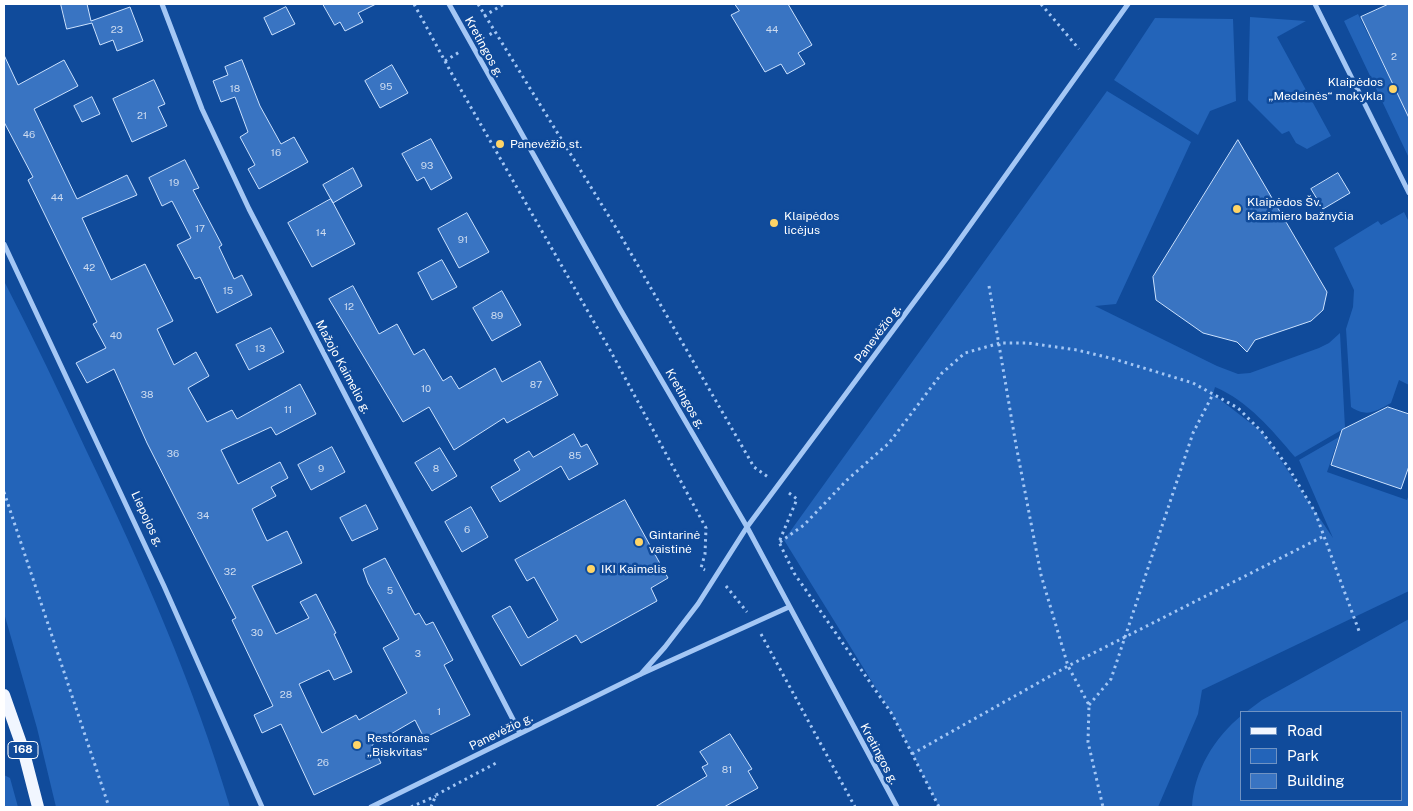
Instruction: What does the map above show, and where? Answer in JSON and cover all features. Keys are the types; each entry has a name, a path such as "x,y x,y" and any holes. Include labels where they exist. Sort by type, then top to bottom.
{"main road":[{"name":"168","path":"4,695 23,749 38,807"}],"street":[{"name":"Mažojo Kaimelio g.","path":"162,4 202,110 249,209 520,733"},
{"name":"Kretingos g.","path":"449,4 616,300 747,526 896,807"},
{"name":"Panevėžio g.","path":"641,674 665,647 698,604 747,526 952,251 1128,4"},
{"path":"1315,4 1409,193"},
{"name":"Liepojos g.","path":"4,244 164,586 262,807"},
{"name":"Panevėžio g.","path":"371,807 641,674 789,607"}],"path":[{"path":"414,4 453,76 610,350 706,528 705,554 701,568 715,576 738,598 755,623 855,807"},
{"path":"478,4 618,231 754,467 797,499 779,542 794,574 892,714 939,807"},
{"path":"484,16 504,4"},
{"path":"1041,4 1088,60"},
{"path":"989,286 1016,445 1041,575 1068,666 1089,705 1088,742 1103,807"},
{"path":"779,542 804,526 847,480 867,465 889,443 917,403 942,373 965,353 1000,343 1028,343 1114,359 1193,383 1238,408 1267,439 1288,467 1315,512 1358,631"},
{"path":"1089,705 1111,679 1193,433 1213,394"},
{"path":"4,492 109,807"},
{"path":"912,754 1068,666 1324,536"},
{"path":"411,807 498,762"},
{"path":"431,807 436,795"}],"green space":[{"path":"1358,14 1400,99 1407,96 1409,101 1409,158 1344,21"},
{"path":"1250,17 1306,21 1277,37 1331,136 1307,149 1296,143 1289,131 1282,134 1248,100"},
{"path":"1155,18 1233,19 1236,101 1210,111 1198,135 1114,80"},
{"path":"1107,91 1191,142 1116,304 1095,306 1217,366 1238,374 1250,373 1319,348 1329,343 1340,333 1345,428 1295,457 1249,408 1215,387 1213,394 1262,432 1333,538 1299,460 1339,437 1327,472 1407,500 1409,494 1409,591 1202,690 1198,714 1158,807 939,807 892,714 784,540"},
{"path":"1404,212 1409,222 1409,385 1399,380 1391,403 1381,409 1367,413 1351,407 1346,329 1353,307 1354,290 1334,248 1378,221 1381,225"},
{"path":"4,281 67,409 166,627 216,761 230,807 56,807 37,728 4,613"},
{"path":"1409,619 1409,807 1192,807 1197,781 1207,756 1223,734 1240,717 1240,801 1403,801 1403,711 1247,711 1262,700"},
{"path":"4,775 10,778 18,807 4,807"}],"building":[{"path":"61,4 87,4 91,21 130,7 143,41 117,51 113,40 100,45 92,23 67,29"},
{"path":"323,4 376,4 358,13 363,22 345,31 340,22 335,25"},
{"path":"735,4 788,4 812,45 798,53 805,64 787,74 781,64 765,72 731,15 739,11"},
{"path":"1389,4 1409,4 1409,118 1361,17"},
{"path":"286,7 295,24 272,35 264,18"},
{"path":"4,55 18,85 64,60 78,86 34,109 77,199 127,175 137,195 82,218 111,280 145,264 173,321 157,329 174,365 196,352 209,376 188,388 207,422 232,410 237,419 300,384 316,414 276,435 271,427 221,450 238,484 280,462 288,478 271,487 276,496 252,509 267,541 287,531 302,563 252,586 276,634 309,618 300,602 316,594 336,633 334,634 352,672 334,680 329,670 299,684 322,733 356,715 359,720 407,693 383,648 399,639 368,583 363,569 385,558 415,615 419,613 426,625 433,622 453,660 444,665 470,715 424,738 415,720 372,745 381,763 314,795 281,724 262,733 254,715 273,706 232,620 236,618 147,443 114,369 87,383 76,363 106,348 93,324 97,322 28,180 33,177 4,122"},
{"path":"242,60 260,106 281,144 294,137 308,162 259,189 248,169 255,165 240,137 248,132 235,97 221,102 213,81 228,75 225,67"},
{"path":"392,65 408,93 380,108 365,81"},
{"path":"154,80 165,104 158,107 167,126 132,142 113,99"},
{"path":"92,97 100,114 82,122 74,106"},
{"path":"431,139 452,178 431,190 424,177 417,181 402,154"},
{"name":"Klaipėdos Šv. Kazimiero bažnyčia","path":"1238,140 1327,292 1323,310 1311,321 1255,340 1247,352 1237,342 1203,333 1156,300 1153,277"},
{"path":"185,160 199,188 193,190 222,245 219,247 234,279 242,275 252,295 217,313 200,277 195,279 177,245 191,238 172,201 162,206 149,178"},
{"path":"353,168 362,186 333,203 323,185"},
{"path":"1338,173 1350,193 1323,209 1311,189"},
{"path":"331,199 355,244 312,267 288,223"},
{"path":"467,213 489,252 459,268 438,229"},
{"path":"442,260 457,287 432,300 418,273"},
{"path":"353,286 379,334 397,324 414,355 424,349 443,381 451,376 459,389 495,368 502,382 540,361 558,395 507,423 504,418 454,450 429,407 403,422 329,299"},
{"path":"502,291 521,325 492,341 473,308"},
{"path":"271,328 284,352 249,370 236,345"},
{"path":"1388,407 1409,414 1409,466 1401,489 1331,465 1342,430"},
{"path":"574,434 581,447 587,444 598,464 569,480 561,466 500,502 491,487 520,470 514,460 529,451 533,457"},
{"path":"332,447 345,472 311,490 298,465"},
{"path":"440,448 457,476 432,491 415,463"},
{"name":"IKI Kaimelis","path":"625,500 668,578 651,588 657,601 581,643 576,635 521,666 492,616 510,606 528,638 558,620 534,577 527,581 515,560"},
{"path":"366,505 378,529 352,541 340,518"},
{"path":"471,507 488,537 462,552 445,522"},
{"path":"730,734 752,769 748,771 758,788 724,807 655,807 707,776 702,767 708,764 700,752"}],"place":[{"name":"Klaipėdos „Medeinės“ mokykla","path":"1393,89"},
{"name":"Panevėžio st.","path":"500,144"},
{"name":"Klaipėdos Šv. Kazimiero bažnyčia","path":"1237,209"},
{"name":"Klaipėdos licėjus","path":"774,223"},
{"name":"Gintarinė vaistinė","path":"639,542"},
{"name":"IKI Kaimelis","path":"591,569"},
{"name":"Restoranas „Biskvitas“","path":"357,745"}]}
